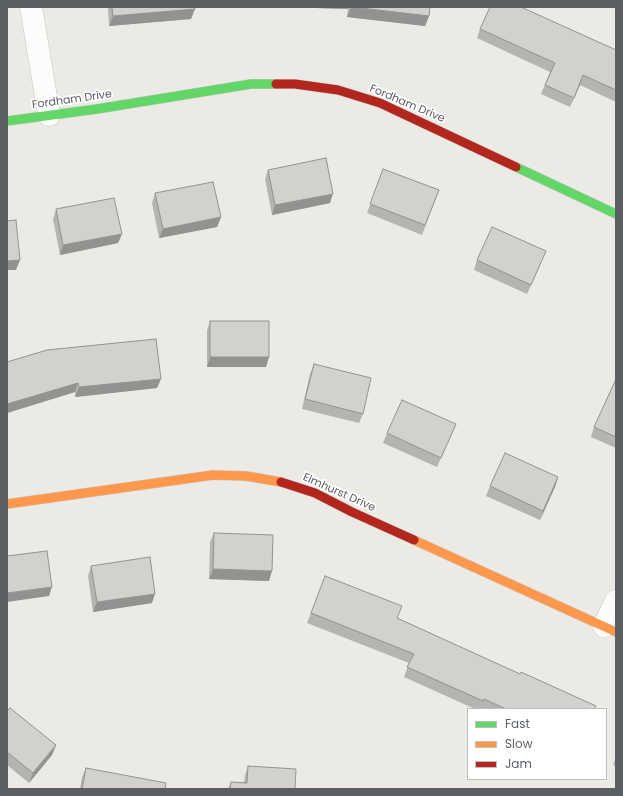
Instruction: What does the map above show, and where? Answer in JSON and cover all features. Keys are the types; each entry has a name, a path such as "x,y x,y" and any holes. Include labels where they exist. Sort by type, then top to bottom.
{"street":[{"path":"31,7 49,115"},
{"name":"Fordham Drive","path":"7,121 97,109 251,84 295,84 338,90 380,103 616,214"},
{"name":"Elmhurst Drive","path":"7,504 214,475 246,476 279,482 315,493 352,512 610,629"},
{"path":"610,629 616,601"}],"building":[{"path":"112,7 195,7 195,9 113,16"},
{"path":"352,7 430,7 429,16"},
{"path":"490,7 521,7 616,50 616,90 583,75 574,98 545,85 555,63 480,29"},
{"path":"326,158 333,194 275,205 268,170"},
{"path":"383,169 439,190 425,225 370,204"},
{"path":"213,182 221,217 163,229 155,193"},
{"path":"114,198 122,234 63,245 56,209"},
{"path":"16,220 20,260 7,261 7,221"},
{"path":"492,227 546,251 531,285 477,260"},
{"path":"210,321 269,321 269,357 210,357"},
{"path":"156,339 161,379 79,387 78,383 7,404 7,362 47,350"},
{"path":"314,364 371,378 363,414 305,399"},
{"path":"616,379 616,437 594,427"},
{"path":"402,400 456,424 441,458 387,433"},
{"path":"505,453 558,477 543,511 490,486"},
{"path":"214,533 273,535 272,571 213,569"},
{"path":"47,551 52,587 7,593 7,556"},
{"path":"150,557 155,594 97,602 91,566"},
{"path":"325,576 402,606 397,618 520,674 521,672 596,706 595,708 504,708 484,699 483,701 407,667 414,654 311,613"},
{"path":"10,708 56,745 33,773 7,752 7,711"},
{"path":"248,766 296,769 295,789 230,789 231,782 247,783"},
{"path":"86,768 166,783 165,789 82,789"}],"traffic: fast":[{"path":"7,121 97,109 251,84 276,84"},
{"path":"516,167 616,214"}],"traffic: slow":[{"path":"7,504 213,475 246,476 281,482"},
{"path":"414,540 616,632"}],"traffic: jam":[{"path":"276,84 295,84 338,90 380,103 516,167"},
{"path":"281,482 315,493 352,512 414,540"}]}
